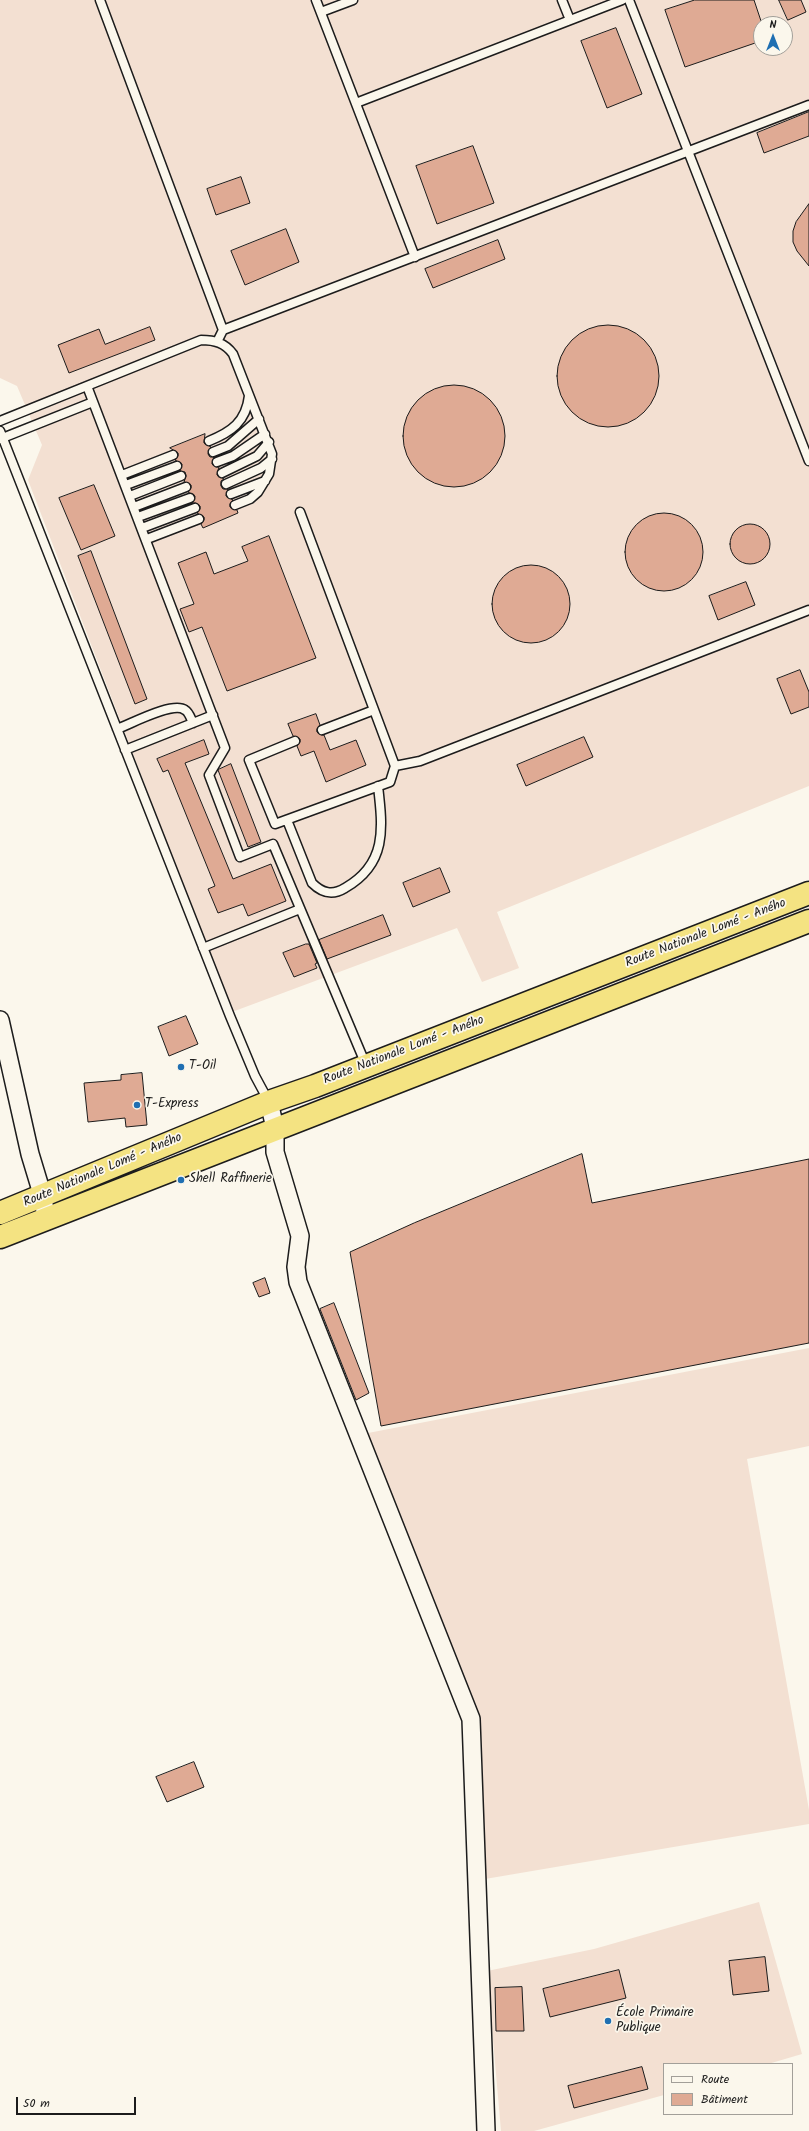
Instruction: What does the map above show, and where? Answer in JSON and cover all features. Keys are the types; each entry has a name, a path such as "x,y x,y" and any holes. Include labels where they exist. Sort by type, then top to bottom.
{"highway":[{"name":"Route Nationale Lomé - Aného","path":"0,1214 269,1102 809,893"},
{"name":"Route Nationale Lomé - Aného","path":"0,1237 275,1128 809,921"}],"street":[{"path":"0,1020 30,1154 43,1197 46,1219"},
{"path":"269,1102 275,1128 275,1152 300,1236 296,1267 298,1282 471,1719 486,2131"}],"lane":[{"path":"100,0 223,330"},
{"path":"316,0 415,256"},
{"path":"321,12 353,0"},
{"path":"562,0 570,20"},
{"path":"356,103 622,0"},
{"path":"629,0 809,460"},
{"path":"217,342 223,330 809,105"},
{"path":"0,421 201,340 223,344 233,354 269,442 272,459 266,480 258,492 250,499 235,505"},
{"path":"87,386 147,539 225,748 209,775 240,857 273,844 366,1065"},
{"path":"209,441 235,428 243,419 248,407 249,395"},
{"path":"93,402 1,436 203,948 255,1076 269,1102"},
{"path":"213,452 228,446 259,419"},
{"path":"217,462 233,456 265,434"},
{"path":"222,473 257,456 269,442"},
{"path":"122,475 173,455"},
{"path":"226,484 262,468 272,459"},
{"path":"126,485 177,466"},
{"path":"130,496 181,476"},
{"path":"230,494 266,480"},
{"path":"134,507 186,487"},
{"path":"138,518 190,498"},
{"path":"142,528 195,508"},
{"path":"295,741 249,760 275,824 390,782 395,766 300,512"},
{"path":"147,539 199,519"},
{"path":"395,766 420,762 809,610"},
{"path":"117,730 177,706 186,710 194,723"},
{"path":"322,730 374,710"},
{"path":"125,750 213,716"},
{"path":"287,820 312,883 320,890 329,893 339,892 365,875 377,853 381,834 378,786"},
{"path":"203,948 300,909"}],"shaded area":[{"path":"0,0 809,0 809,786 497,912 519,968 482,982 457,928 232,1012 28,480 42,445 17,386 0,378"},
{"path":"809,1348 809,1446 747,1459 809,1810 809,1824 485,1879 482,1877 476,1710 368,1433"},
{"path":"759,1902 802,2054 771,2063 663,2063 663,2095 534,2131 501,2131 487,1971 594,1949"}],"building":[{"path":"695,0 754,0 759,16 753,16 753,44 685,67 665,10"},
{"path":"779,0 801,0 806,12 793,18 793,16 786,16"},
{"path":"616,28 642,94 607,108 581,41"},
{"path":"809,112 809,136 764,153 757,133"},
{"path":"473,146 494,203 437,224 416,166"},
{"path":"241,177 250,203 216,215 207,189"},
{"path":"809,204 809,266 797,251 793,242 793,231 796,222"},
{"path":"286,229 299,262 245,285 231,251"},
{"path":"498,240 505,259 433,288 425,269"},
{"path":"608,325 627,329 644,340 655,357 659,376 655,395 644,412 627,423 608,427 589,423 572,412 561,395 557,376 561,357 572,340 589,329"},
{"path":"150,327 155,340 69,373 58,345 99,329 105,344"},
{"path":"454,385 473,389 490,400 501,417 505,436 501,455 490,472 473,483 454,487 435,483 418,472 407,455 403,436 407,417 418,400 435,389"},
{"path":"205,434 204,443 211,447 208,454 210,457 214,457 212,464 219,467 217,475 224,479 221,481 221,486 223,489 228,489 226,496 233,500 230,507 237,510 238,513 203,528 201,524 204,517 197,513 200,506 196,503 192,503 195,496 188,492 191,485 184,482 186,476 185,472 180,471 182,464 175,460 178,453 170,448"},
{"path":"94,485 115,536 81,550 59,498"},
{"path":"664,513 679,516 692,524 700,537 703,552 700,567 692,580 679,588 664,591 649,588 636,580 628,567 625,552 628,537 636,524 649,516"},
{"path":"754,524 761,527 767,533 770,544 769,552 761,561 754,564 746,564 739,561 731,552 730,540 733,533 742,525"},
{"path":"269,536 316,658 227,691 202,627 189,632 180,609 194,604 178,563 206,552 214,574 248,561 242,547"},
{"path":"91,551 147,699 135,704 78,556"},
{"path":"531,565 546,568 559,576 567,589 570,604 567,619 559,632 546,640 531,643 516,640 503,632 495,619 492,604 495,589 503,576 516,568"},
{"path":"746,582 755,605 718,620 709,596"},
{"path":"800,670 809,692 809,707 791,714 777,679"},
{"path":"316,714 320,725 317,732 324,735 330,750 356,740 366,765 326,782 314,751 301,756 297,746 300,739 293,736 288,724"},
{"path":"584,737 593,757 526,786 517,765"},
{"path":"204,740 209,754 185,763 233,879 271,864 286,901 248,916 243,904 218,913 208,889 215,886 168,770 163,772 157,759"},
{"path":"231,764 261,842 248,847 218,770"},
{"path":"440,868 450,892 413,907 403,883"},
{"path":"383,915 391,935 327,959 319,940"},
{"path":"309,944 317,963 315,964 317,968 294,977 283,953"},
{"path":"186,1016 198,1044 169,1056 158,1027"},
{"path":"142,1073 147,1125 126,1127 125,1118 88,1122 84,1083 121,1080 121,1075"},
{"path":"582,1154 592,1203 809,1159 809,1343 381,1426 350,1252 414,1223"},
{"path":"265,1278 270,1293 259,1297 253,1283"},
{"path":"334,1303 369,1393 356,1400 320,1309"},
{"path":"194,1762 204,1787 167,1802 156,1777"},
{"path":"765,1957 769,1991 733,1995 729,1961"},
{"path":"619,1970 626,1998 550,2017 543,1989"},
{"path":"522,1987 524,2031 496,2031 495,1988"},
{"path":"642,2067 648,2089 574,2108 568,2086"}],"place":[{"name":"T-Oil","path":"181,1067"},
{"name":"T-Express","path":"137,1105"},
{"name":"Shell Raffinerie","path":"181,1180"},
{"name":"École Primaire Publique","path":"608,2021"}]}
